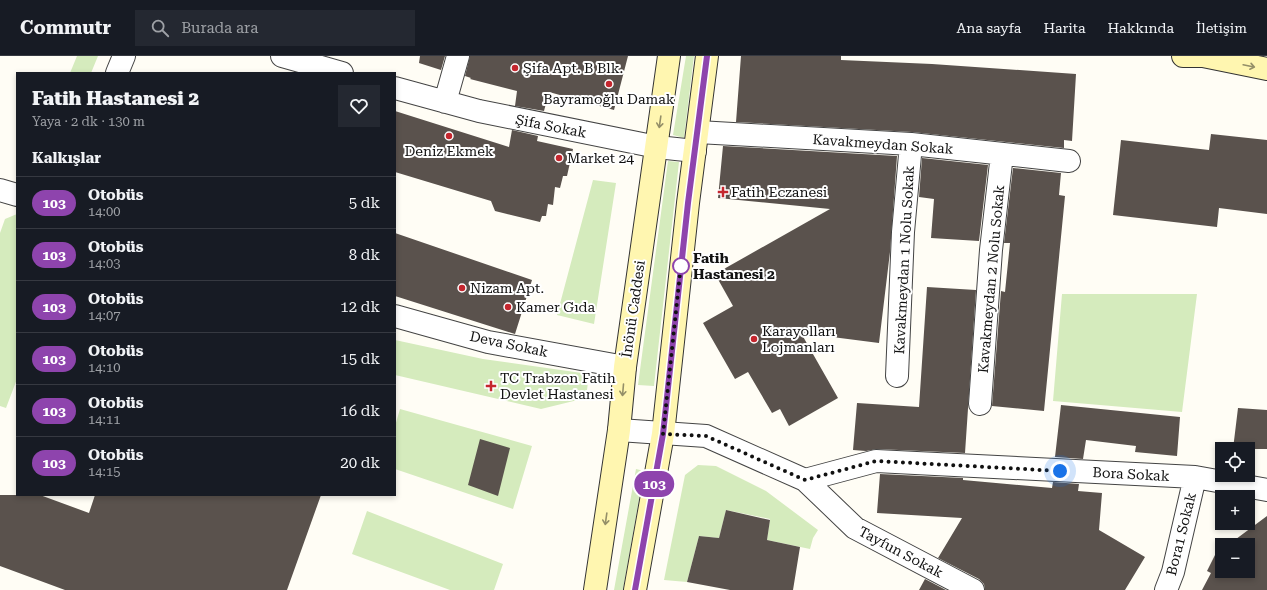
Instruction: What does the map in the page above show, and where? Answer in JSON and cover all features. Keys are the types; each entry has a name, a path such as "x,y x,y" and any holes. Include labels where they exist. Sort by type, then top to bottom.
{"street":[{"path":"117,72 124,56"},
{"path":"282,56 338,72"},
{"path":"445,102 458,56"},
{"name":"İnönü Caddesi","path":"595,590 619,430 625,367 669,56"},
{"path":"635,590 663,434 707,56"},
{"path":"1183,56 1204,56 1267,69"},
{"name":"Şifa Sokak","path":"396,88 478,111 657,147"},
{"path":"657,147 696,142"},
{"name":"Kavakmeydan Sokak","path":"696,142 911,144 1068,161"},
{"name":"Kavakmeydan 1 Nolu Sokak","path":"897,376 903,232 911,144"},
{"name":"Kavakmeydan 2 Nolu Sokak","path":"980,404 991,250 1002,154"},
{"path":"0,190 16,195"},
{"name":"Deva Sokak","path":"396,316 488,342 625,367"},
{"name":"Tayfun Sokak","path":"619,430 706,436 805,480 855,528 973,590"},
{"name":"Bora Sokak","path":"805,480 876,461 1196,477 1267,490"},
{"name":"Bora1 Sokak","path":"1166,590 1196,477"}],"green space":[{"path":"77,56 98,56 91,72 70,72"},
{"path":"686,56 694,56 684,138 673,135"},
{"path":"668,161 679,162 654,386 638,385"},
{"path":"593,180 616,183 594,324 557,315"},
{"path":"16,214 16,382 6,408 0,406 0,233 5,219"},
{"path":"1062,294 1197,294 1182,412 1053,401"},
{"path":"396,340 483,359 589,374 586,398 541,409 396,375"},
{"path":"400,409 532,446 513,509 396,469 396,423"},
{"path":"698,465 716,466 766,491 818,530 813,538 810,549 767,540 770,519 726,510 719,538 699,536 687,582 664,580 685,475"},
{"path":"636,469 644,471 623,590 614,590"},
{"path":"367,511 503,564 494,590 450,590 352,554"}],"building":[{"path":"420,56 445,56 441,70 419,63"},
{"path":"470,56 628,56 614,110 549,92 544,111 515,106 517,91 470,79 471,78 465,76"},
{"path":"741,56 841,56 841,60 932,64 1076,74 1072,141 1064,140 1064,148 912,132 736,122"},
{"path":"396,111 509,147 512,130 538,136 537,141 573,149 567,176 563,176 560,188 555,187 553,205 548,204 546,216 542,216 540,222 495,211 491,201 396,172"},
{"path":"1211,134 1267,140 1267,214 1219,208 1217,227 1113,215 1121,140 1209,150"},
{"path":"723,146 897,156 890,252 879,343 801,333 838,398 789,426 780,409 772,413 748,372 735,379 703,323 733,306 715,274 830,209 718,198"},
{"path":"922,158 988,165 979,241 931,238 934,199 919,197"},
{"path":"1013,168 1061,173 1059,195 1065,196 1044,411 992,406 1001,291 1005,292 1010,243 1004,243"},
{"name":"Nizam Apt.","path":"396,233 532,280 515,334 396,296"},
{"path":"927,287 976,290 965,453 877,449 866,451 853,450 857,403 919,407"},
{"path":"1061,405 1180,417 1177,456 1135,452 1136,446 1086,440 1083,459 1055,457"},
{"path":"1238,408 1267,410 1267,449 1255,449 1255,442 1234,442"},
{"path":"480,439 510,448 498,496 468,485"},
{"path":"880,474 963,478 963,480 1052,488 1053,482 1079,484 1078,491 1102,493 1099,530 1145,557 1125,590 985,590 984,584 979,579 938,558 962,518 877,513"},
{"path":"0,495 43,496 89,513 95,496 321,496 287,590 65,590 0,566"},
{"path":"726,510 770,520 767,540 800,547 793,590 730,590 687,582 699,536 719,538"},
{"path":"1267,516 1267,590 1202,590 1211,573 1207,571 1215,555 1215,578 1255,578 1255,538 1237,538 1248,530 1255,530 1255,525"},
{"path":"925,579 946,590 919,590"}],"bus line":[{"name":"103","path":"635,590 663,434 688,203 707,56"}],"place":[{"name":"Şifa Apt. B Blk.","path":"515,68"},
{"name":"Bayramoğlu Damak","path":"609,84"},
{"name":"Deniz Ekmek","path":"449,136"},
{"name":"Market 24","path":"559,158"},
{"name":"Fatih Eczanesi","path":"723,192"},
{"name":"Fatih Hastanesi 2","path":"681,266"},
{"name":"Nizam Apt.","path":"462,288"},
{"name":"Kamer Gıda","path":"508,307"},
{"name":"Karayolları Lojmanları","path":"754,339"},
{"name":"TC Trabzon Fatih Devlet Hastanesi","path":"491,386"}],"route":[{"path":"681,266 681,264 663,434 706,436 805,480 876,461 1060,471"}]}
